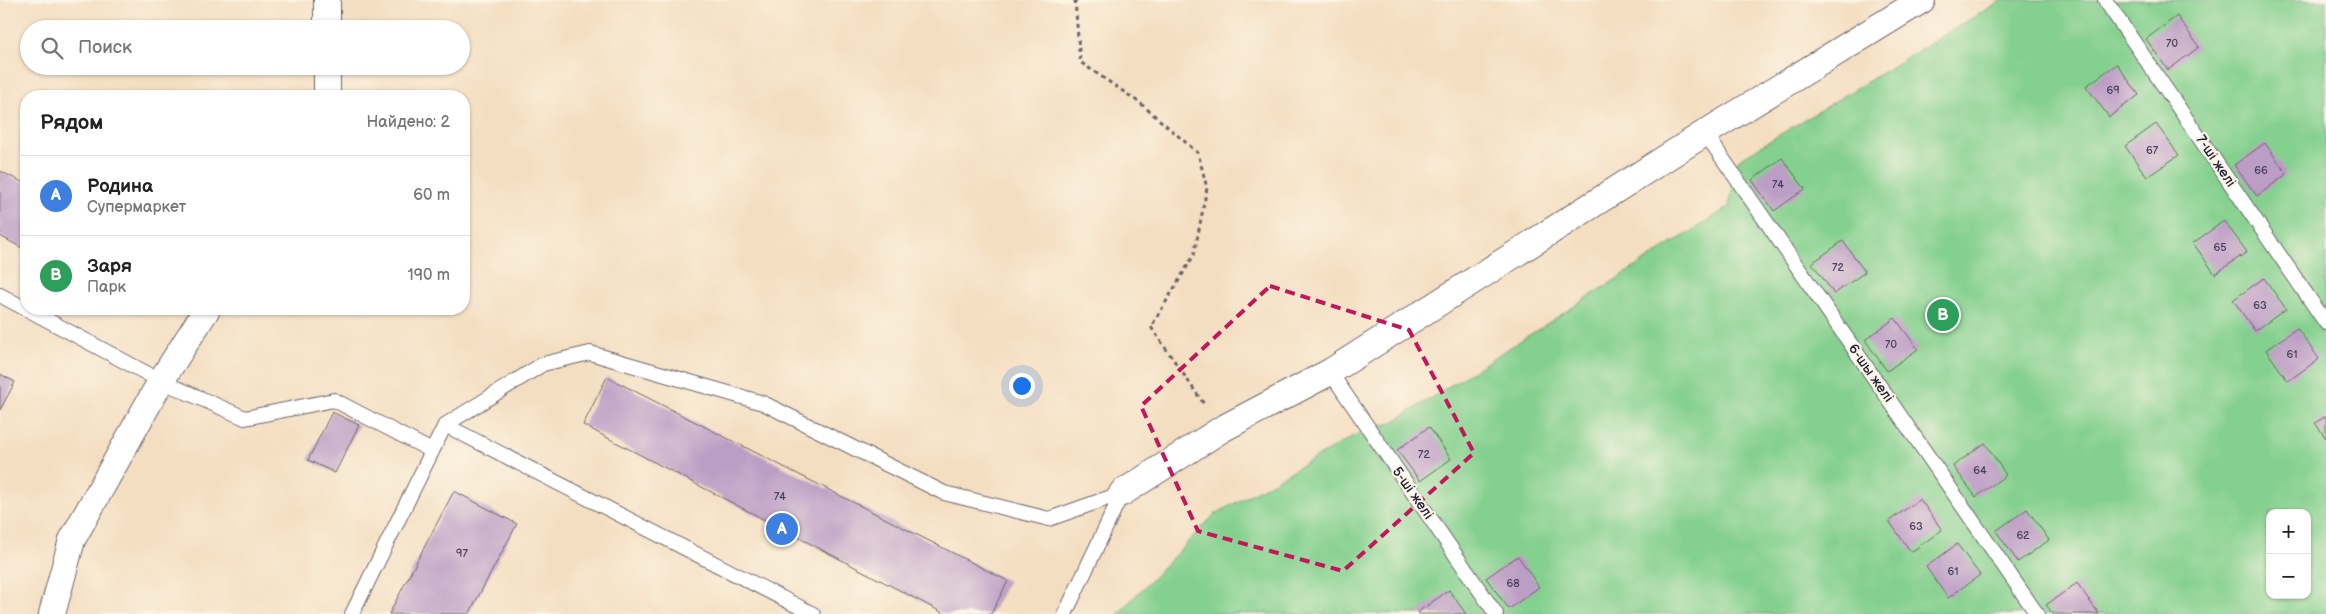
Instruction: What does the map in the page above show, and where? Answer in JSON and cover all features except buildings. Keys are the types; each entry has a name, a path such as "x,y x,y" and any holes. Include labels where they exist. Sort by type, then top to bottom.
{"street":[{"path":"327,0 327,20"},
{"path":"1122,493 1222,429 1330,372 1705,132 1922,0"},
{"path":"326,90 327,75"},
{"path":"52,614 72,540 161,381 203,315"}],"lane":[{"name":"7-ші желі","path":"2105,0 2326,323"},
{"name":"6-шы желі","path":"1705,132 2037,614"},
{"path":"0,294 20,306"},
{"path":"37,315 161,381 245,418 334,400 432,451"},
{"path":"352,614 445,425 543,364 590,353 763,402 944,493 1049,519 1122,493"},
{"name":"5-ші желі","path":"1330,372 1496,614"},
{"path":"445,425 813,614"},
{"path":"1064,614 1122,493"}],"path":[{"path":"1075,0 1080,62 1140,103 1198,153 1207,188 1194,256 1151,327 1188,383 1222,429"}],"highlighted area":[{"path":"1270,286 1409,330 1474,453 1343,571 1198,531 1141,406"}],"green space":[{"path":"2002,0 2326,0 2326,614 1118,614 1214,515 1365,430 1392,423 1729,207 1738,160"}],"place":[{"name":"Заря","path":"1943,315"},
{"name":"Родина","path":"782,529"}]}
